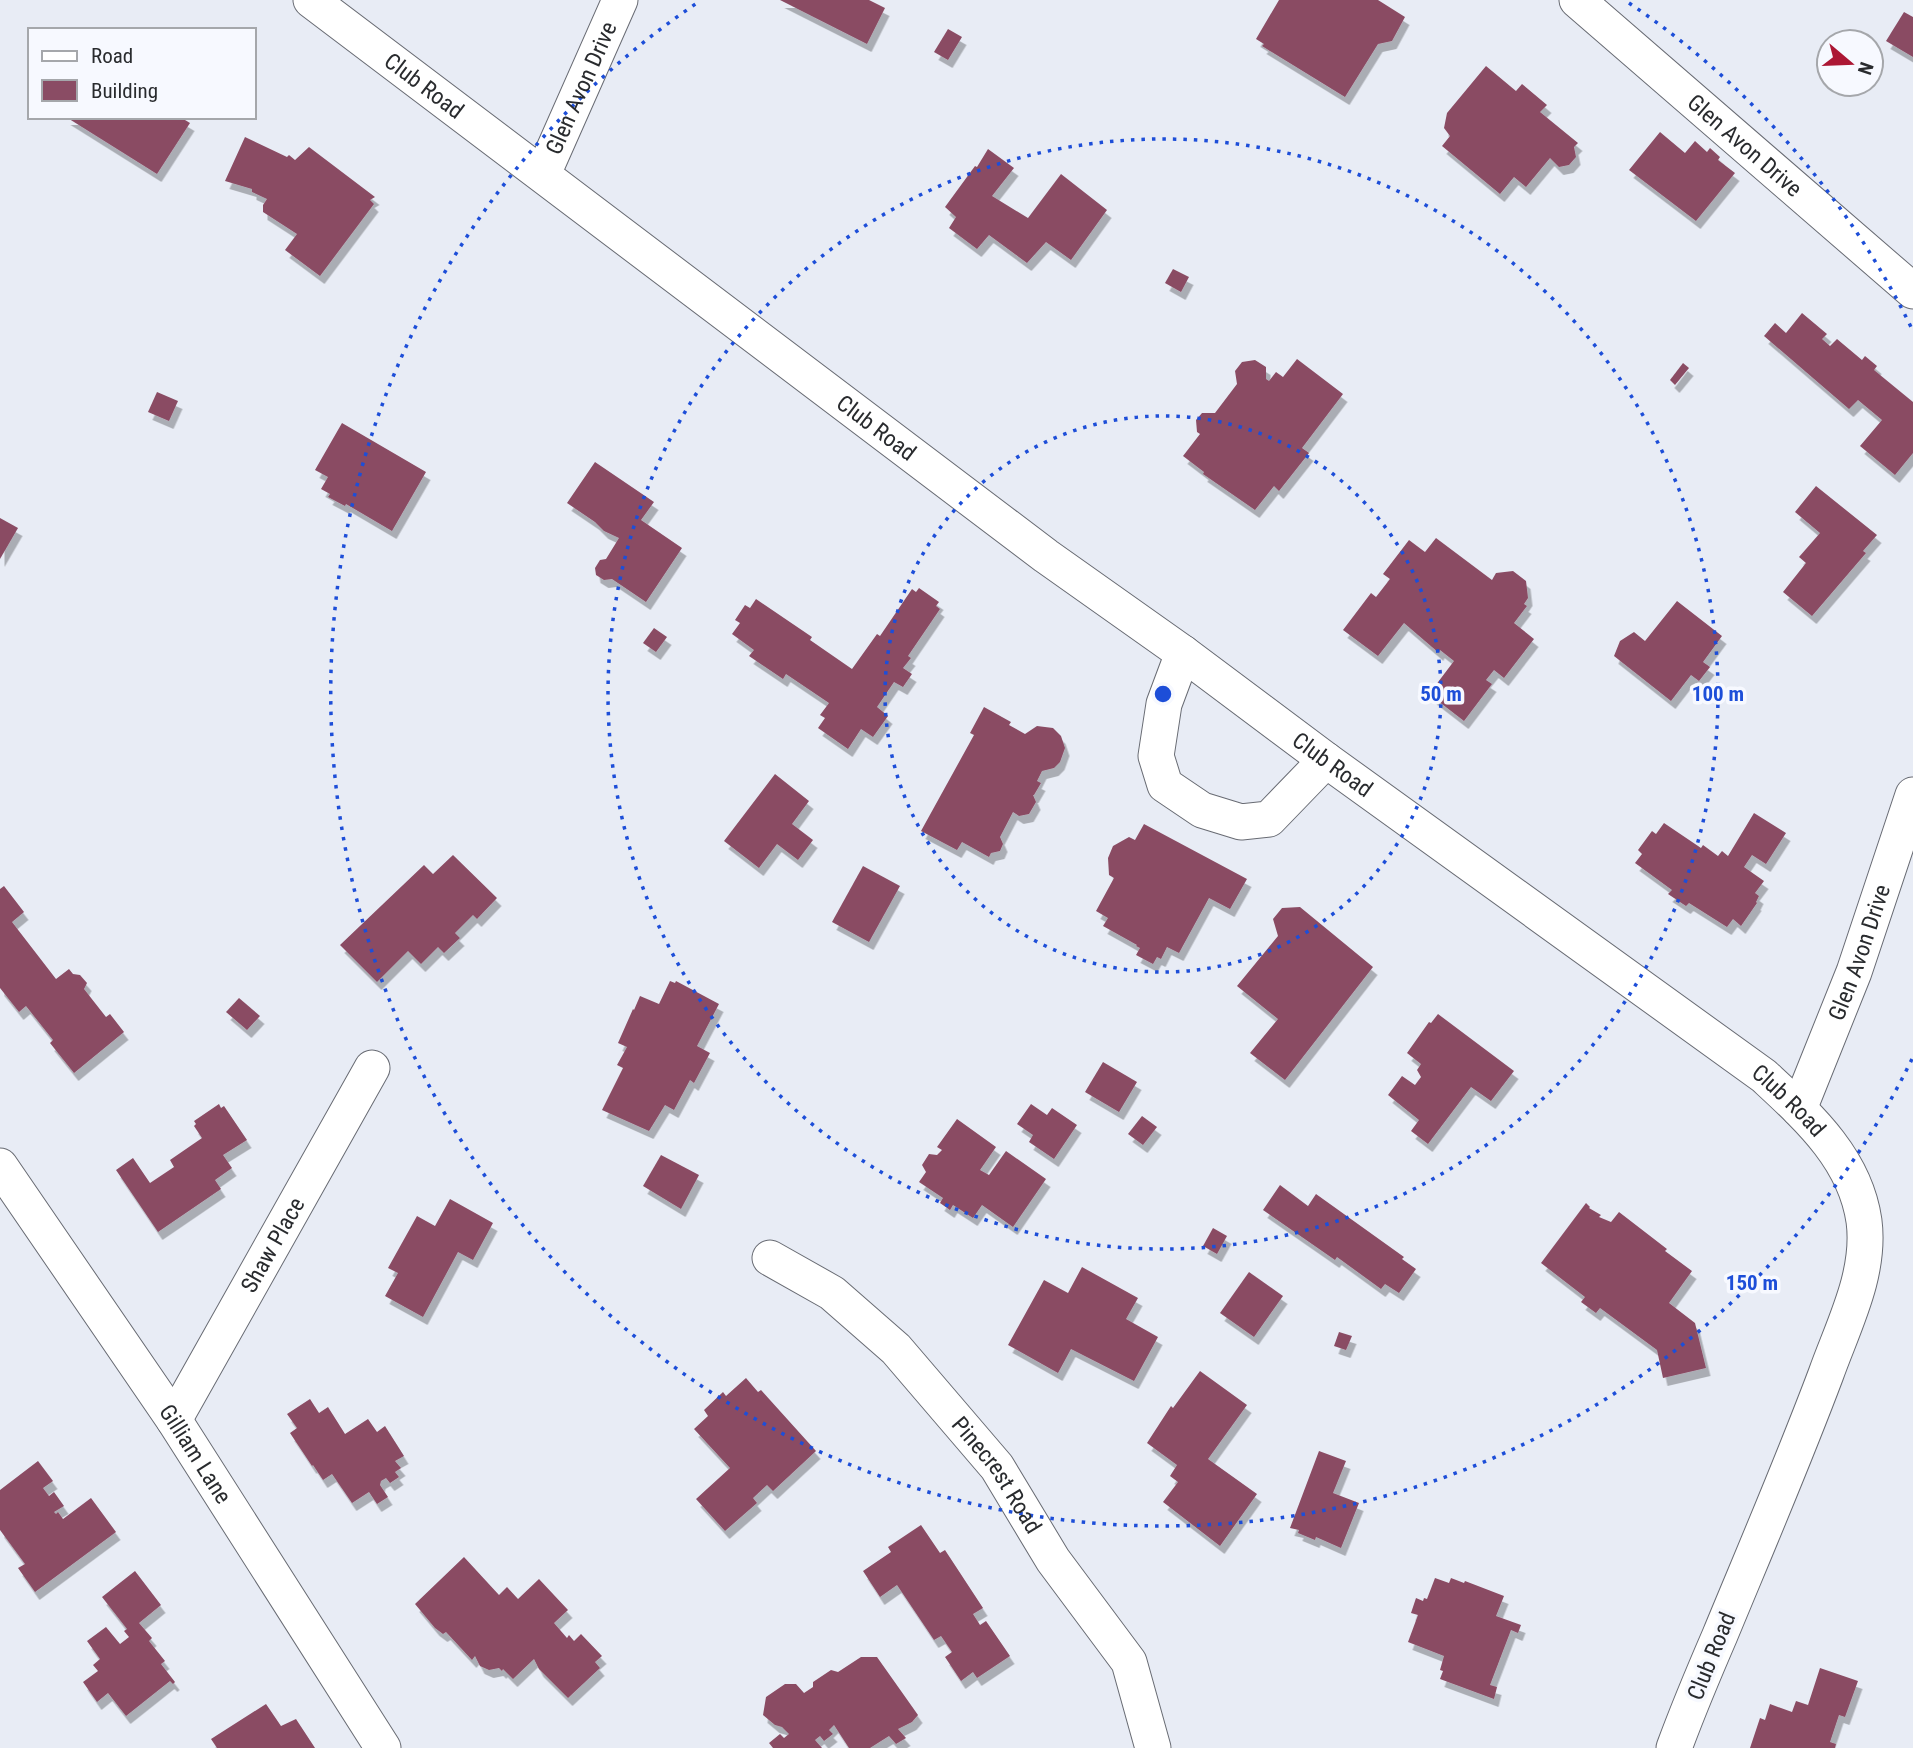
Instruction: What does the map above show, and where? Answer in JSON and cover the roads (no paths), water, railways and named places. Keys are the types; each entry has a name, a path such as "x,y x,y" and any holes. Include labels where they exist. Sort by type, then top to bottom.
{"street":[{"name":"Club Road","path":"311,0 1046,556 1763,1076 1799,1109 1836,1152 1859,1199 1864,1222 1865,1247 1861,1275 1808,1423 1674,1748"},
{"name":"Glen Avon Drive","path":"543,174 620,0"},
{"name":"Glen Avon Drive","path":"1577,0 1913,291"},
{"path":"1183,653 1164,704 1156,756 1165,785 1202,810 1241,822 1269,819 1326,760"},
{"name":"Glen Avon Drive","path":"1799,1109 1854,972 1913,796"},
{"name":"Shaw Place","path":"174,1420 372,1068"},
{"name":"Gilliam Lane","path":"0,1166 174,1420 383,1748"},
{"name":"Pinecrest Road","path":"769,1258 832,1293 896,1349 997,1467 1053,1560 1129,1662 1153,1748"}]}
